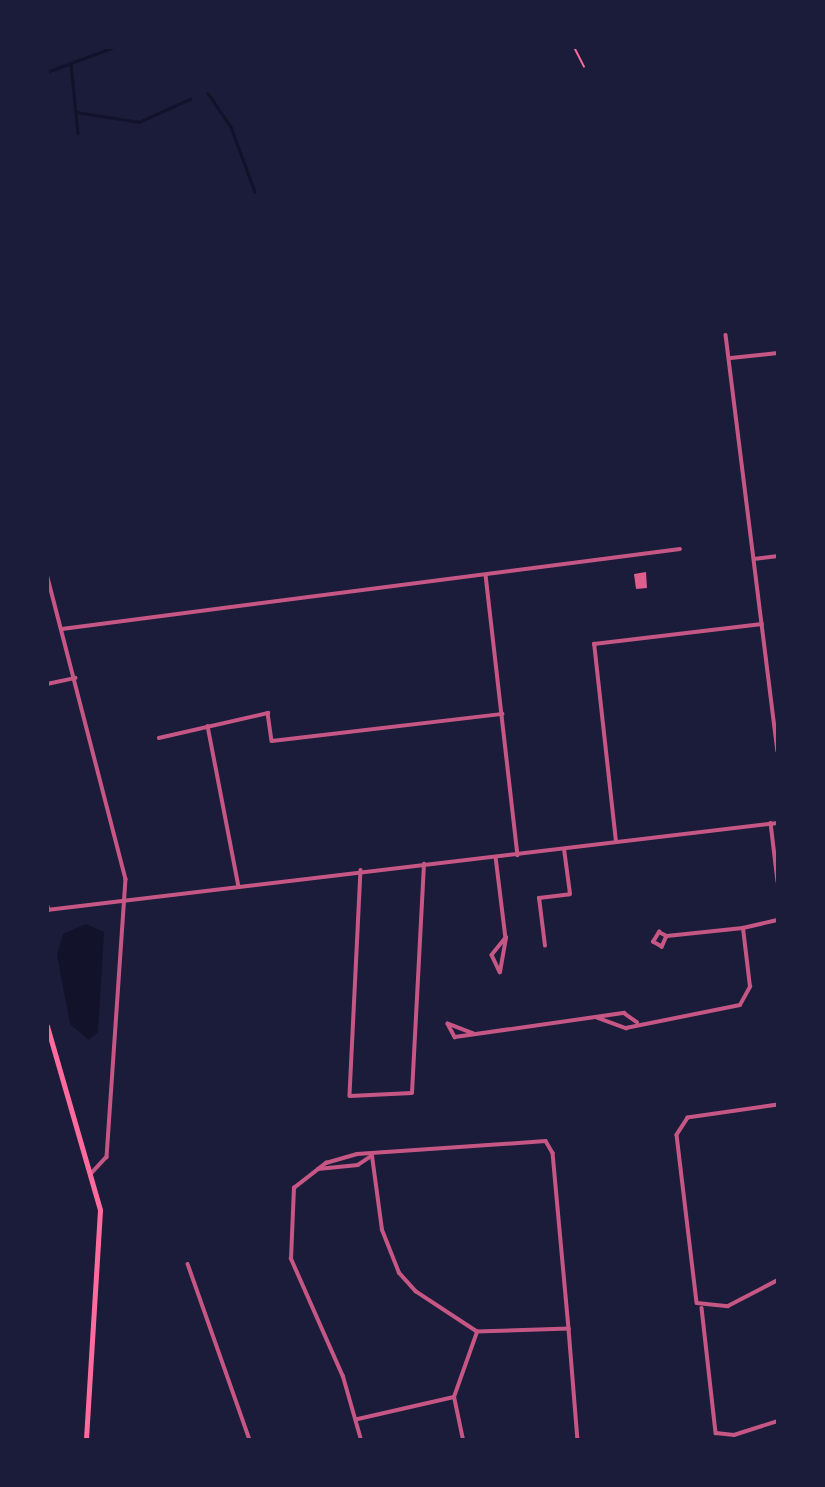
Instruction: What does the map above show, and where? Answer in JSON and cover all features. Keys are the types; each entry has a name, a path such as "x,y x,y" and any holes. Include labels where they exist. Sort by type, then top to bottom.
{"main road":[{"path":"47,1026 91,1174 101,1221 86,1440"}],"street":[{"path":"726,335 731,358 778,751"},
{"path":"731,358 778,353"},
{"path":"62,629 680,549"},
{"path":"754,559 778,556"},
{"path":"47,574 124,868 126,901 107,1157 91,1174"},
{"path":"486,575 518,855"},
{"path":"617,842 594,644 762,624"},
{"path":"47,684 75,678"},
{"path":"159,738 268,713 274,741 502,714"},
{"path":"208,726 239,887"},
{"path":"771,823 778,882"},
{"path":"47,902 48,910 361,870 518,855 778,823"},
{"path":"545,946 539,898 570,894 564,849"},
{"path":"496,857 506,938 500,972 492,955 506,938"},
{"path":"361,870 350,1096 412,1093 424,864"},
{"path":"667,936 662,947 653,942 654,934 667,936 743,928 778,920"},
{"path":"598,1018 618,1028 746,1001 750,987 743,928"},
{"path":"474,1034 459,1023 448,1024 455,1037 624,1013 639,1022"},
{"path":"778,1105 694,1116 678,1129 693,1293 702,1308 716,1433 734,1435 778,1421"},
{"path":"362,1440 358,1419 291,1259 290,1200 299,1181 316,1169 348,1156 546,1140 553,1153 579,1440"},
{"path":"316,1169 358,1166 372,1156"},
{"path":"372,1156 382,1230 399,1273 440,1312 477,1332 569,1329"},
{"path":"187,1264 250,1440"},
{"path":"702,1308 745,1300 778,1280"},
{"path":"463,1440 454,1397 477,1332"},
{"path":"358,1419 454,1397"}],"path":[{"path":"574,47 584,67"}],"shaded area":[{"path":"86,924 104,932 98,1032 89,1040 70,1024 57,955 63,934"}],"building":[{"path":"646,572 647,588 636,589 634,574"}],"waterway":[{"path":"47,72 114,47"},
{"path":"71,65 78,133"},
{"path":"208,93 231,127 255,192"},
{"path":"76,112 139,122 190,99"}]}
